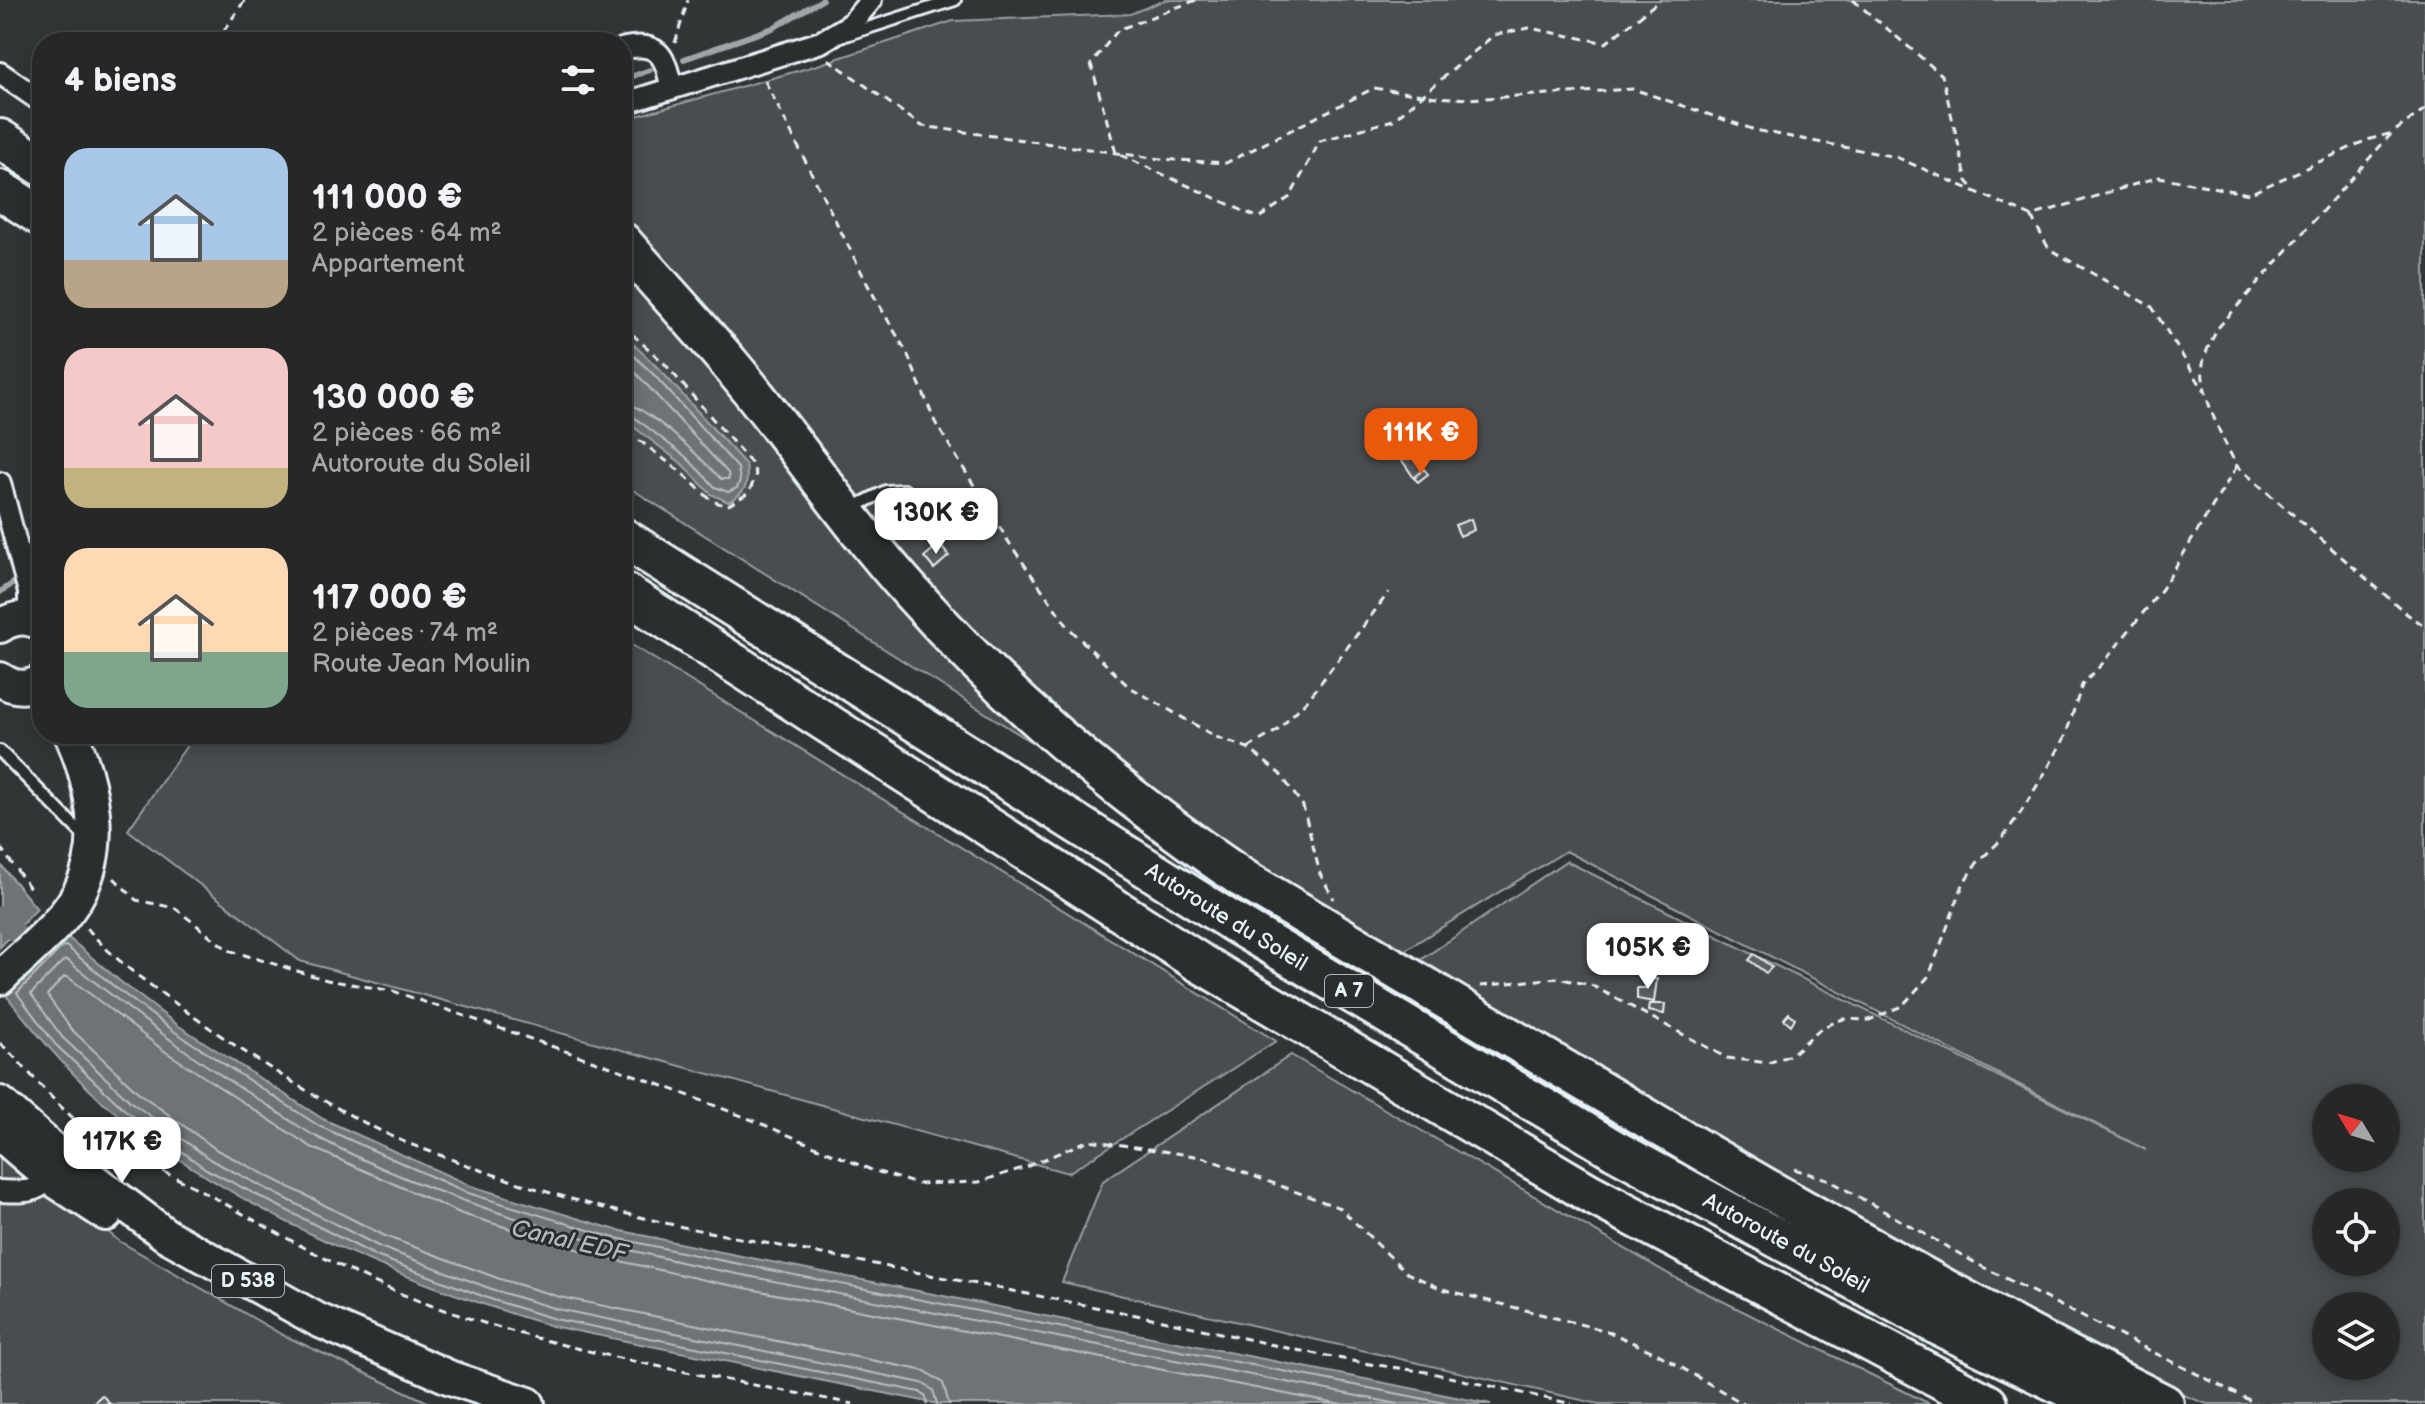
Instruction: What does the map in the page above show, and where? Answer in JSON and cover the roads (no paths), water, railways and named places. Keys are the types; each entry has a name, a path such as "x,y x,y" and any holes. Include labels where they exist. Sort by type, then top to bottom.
{"highway":[{"path":"0,139 32,160"},
{"path":"0,190 32,211"},
{"path":"632,253 735,370 844,512 912,593 981,665 1056,734 1165,825 1242,878 1800,1209 1940,1288 2164,1404"},
{"name":"Autoroute du Soleil","path":"632,543 1231,921 1615,1150 1937,1325 2101,1404"},
{"name":"A 7","path":"632,597 1200,963 1589,1193 1988,1404"}],"main road":[{"path":"0,679 12,686 32,684"},
{"path":"0,978 70,904 90,866 95,846 94,820 88,784 74,744"},
{"name":"D 538","path":"0,1103 54,1164 166,1255 320,1339 439,1388 506,1404"},
{"name":"D 538","path":"0,1134 54,1164 166,1235 318,1320 451,1378 528,1404"}],"street":[{"path":"632,101 821,42 851,24 871,0"},
{"path":"632,46 650,47 661,54 668,65 671,87"},
{"path":"0,73 32,95"},
{"path":"0,483 29,592 24,623"},
{"path":"0,1191 30,1192 54,1164"}],"lane":[{"path":"821,42 955,0"},
{"path":"844,512 886,491 904,490 912,498 923,524 912,533"},
{"path":"0,751 95,846"}],"water":[{"path":"632,343 746,465 745,488 728,502 711,494 681,463 632,426"},
{"path":"0,864 37,909 0,947"},
{"name":"Canal EDF","path":"64,934 179,1026 323,1119 471,1186 613,1229 1491,1404 938,1404 552,1326 495,1308 382,1266 273,1215 170,1153 105,1104 60,1059 5,994"}],"waterway":[{"path":"684,59 773,28 822,0"},
{"path":"632,76 650,70"},
{"path":"0,592 18,580"},
{"name":"Canal EDF","path":"0,916 39,956"}]}
